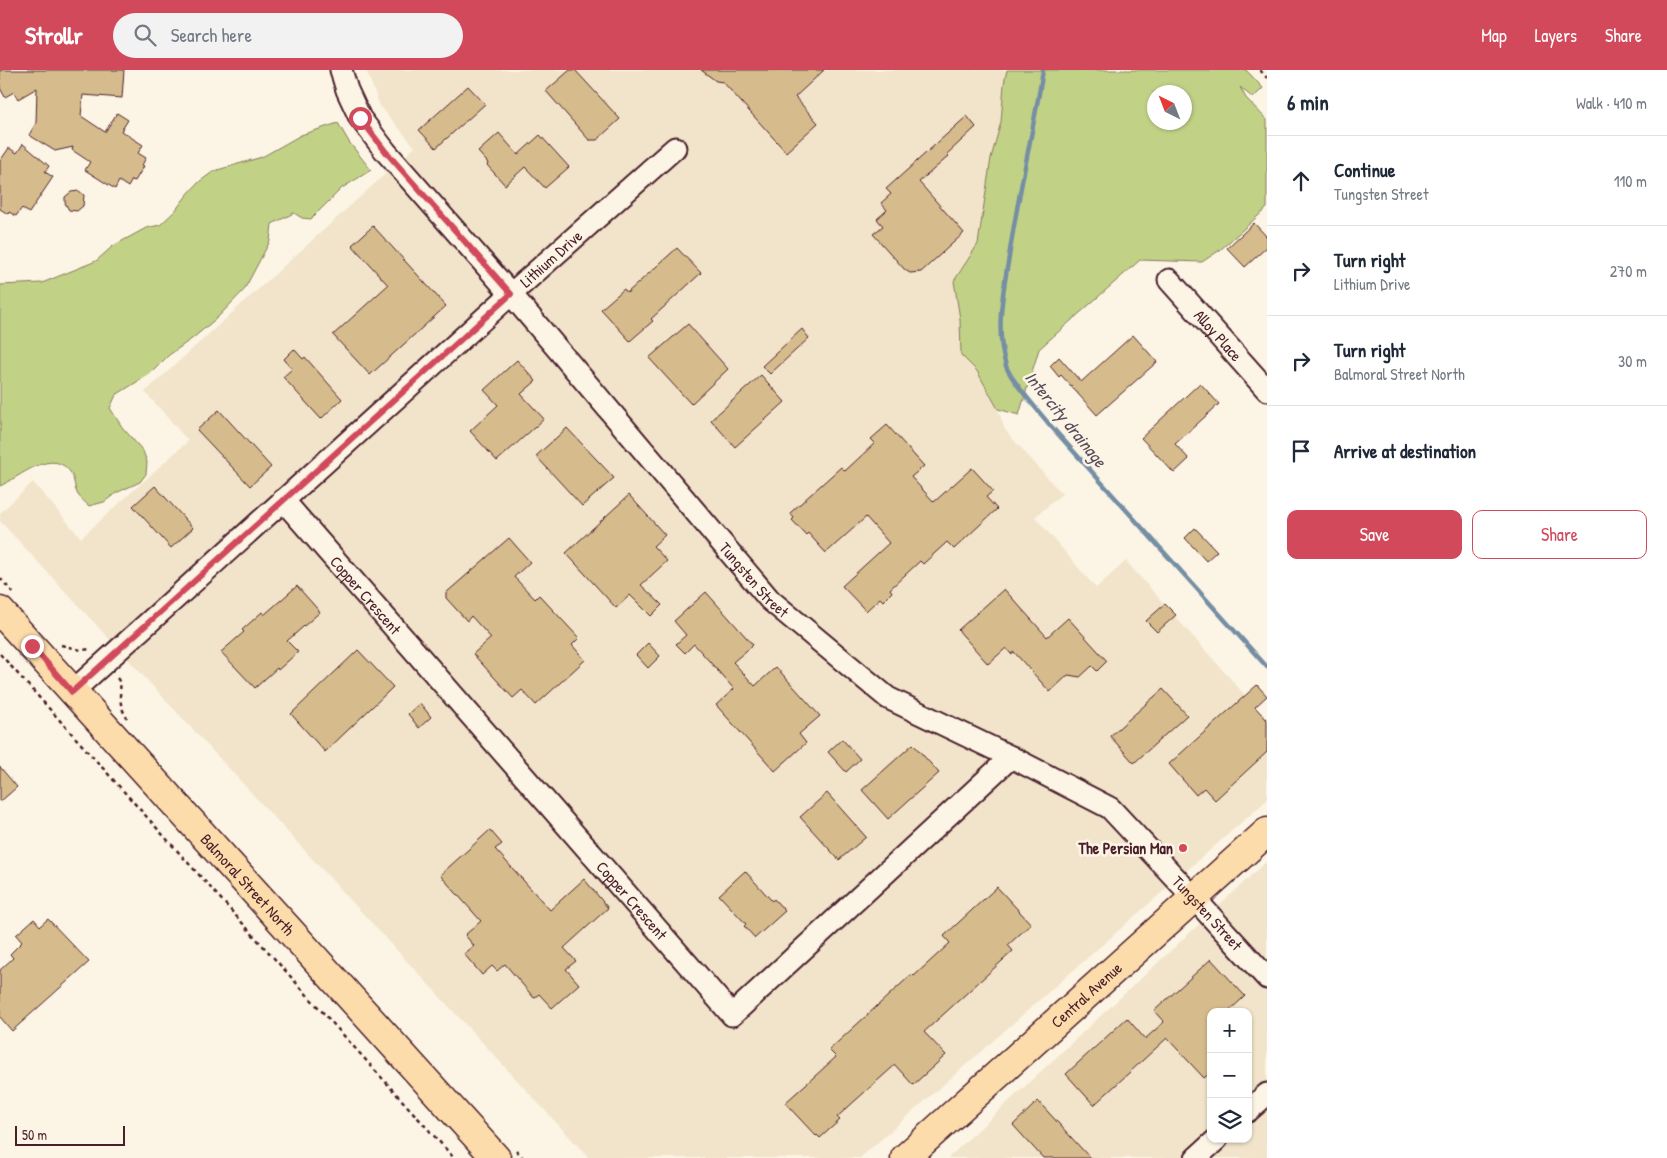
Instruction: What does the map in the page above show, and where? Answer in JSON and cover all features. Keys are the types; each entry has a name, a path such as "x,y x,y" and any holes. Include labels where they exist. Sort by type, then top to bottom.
{"main road":[{"name":"Balmoral Street North","path":"9,605 72,692 496,1158"},
{"name":"Central Avenue","path":"906,1158 1267,832"}],"street":[{"name":"Tungsten Street","path":"341,70 347,90 360,118 386,152 511,294 770,600 888,698 1012,757 1110,808 1267,978"},
{"name":"Lithium Drive","path":"72,692 675,148"},
{"name":"Alloy Place","path":"1169,280 1267,390"},
{"name":"Copper Crescent","path":"283,500 732,1015 1012,757"},
{"path":"1252,1107 1267,1094"},
{"path":"1196,1158 1212,1143"}],"path":[{"path":"1260,70 1267,78"},
{"path":"0,578 9,605"},
{"path":"56,640 61,645 71,648 91,649"},
{"path":"0,654 454,1158"}],"shaded area":[{"path":"366,70 1007,70 1001,122 991,158 978,244 954,281 960,319 961,355 977,371 998,409 1005,430 1062,494 1035,517 1096,588 1126,561 1267,720 1267,800 860,1158 589,1158 0,521 0,513 33,482 81,538 188,441 145,392 415,147 380,106"},
{"path":"1267,861 1267,1158 948,1158"}],"green space":[{"path":"1007,70 1246,70 1263,88 1253,98 1240,87 1246,98 1267,120 1267,208 1220,250 1202,262 1140,260 1039,349 1019,415 998,409 977,371 961,355 960,319 954,281 978,244 991,158 1001,122"},
{"path":"338,123 349,142 371,170 342,188 311,219 302,218 294,213 272,224 270,241 244,290 218,317 169,355 151,373 116,395 110,408 122,427 143,451 147,462 146,474 140,482 116,493 104,502 89,506 78,495 71,473 64,465 55,462 36,466 0,486 0,285 42,283 96,261 113,246 146,228 160,225 175,211 199,182 214,171 262,157 301,135"}],"building":[{"path":"0,70 124,70 122,98 83,95 81,116 105,132 117,113 128,120 121,131 143,145 138,153 146,158 142,165 144,166 135,181 132,180 128,187 119,181 115,189 85,170 90,162 72,150 73,147 55,151 29,135 36,123 37,88 18,99 14,92 5,97 0,88"},
{"path":"570,70 575,70 620,119 597,140 589,140 546,91"},
{"path":"701,70 824,70 795,97 818,123 786,152 723,82 716,81"},
{"path":"468,86 485,104 436,148 419,130"},
{"path":"967,116 976,127 947,154 949,156 919,182 964,233 921,272 910,273 905,270 873,234 883,226 877,219 887,210 881,203 891,194 886,189"},
{"path":"499,133 518,155 540,135 569,167 545,188 525,167 505,185 478,152"},
{"path":"23,144 49,166 45,172 53,177 29,213 22,208 16,216 0,209 0,161 9,148 17,153"},
{"path":"79,191 84,195 83,206 77,211 69,210 65,203 65,197 71,192"},
{"path":"1254,223 1267,237 1267,247 1245,267 1227,248"},
{"path":"373,226 446,306 370,375 333,335 388,285 352,245"},
{"path":"677,248 701,273 630,341 601,309 624,289 627,293"},
{"path":"688,324 728,369 691,404 649,358"},
{"path":"802,329 809,338 770,374 762,366"},
{"path":"1133,335 1157,362 1097,415 1061,375 1059,377 1050,366 1059,357 1081,382"},
{"path":"294,349 303,359 305,357 342,399 321,419 283,377 292,369 284,359"},
{"path":"517,360 536,381 521,394 544,419 497,461 470,431 498,405 484,390"},
{"path":"761,375 785,402 735,447 711,420"},
{"path":"1200,383 1219,404 1175,444 1189,459 1174,473 1141,438"},
{"path":"219,410 271,467 250,486 197,430"},
{"path":"887,425 924,466 911,477 934,502 972,468 993,491 986,497 997,509 954,549 947,542 923,564 920,561 890,589 892,592 883,601 880,598 866,611 842,586 889,543 866,517 826,553 808,533 806,535 792,520 794,518 790,513 841,467 845,471 875,443 871,439"},
{"path":"567,428 614,478 582,506 536,456"},
{"path":"155,486 193,528 171,548 133,506"},
{"path":"629,495 665,535 653,546 667,561 641,585 662,605 651,616 630,595 616,608 566,553"},
{"path":"1195,528 1217,551 1206,561 1185,538"},
{"path":"509,538 530,562 514,577 535,599 539,595 579,638 572,645 585,660 536,705 522,690 513,698 473,654 491,638 471,616 467,621 446,598 446,593"},
{"path":"297,586 320,612 287,641 298,652 255,688 221,652 244,632 242,630 262,612 264,615"},
{"path":"1004,589 1047,637 1068,618 1107,661 1097,671 1092,666 1080,677 1068,675 1050,692 1014,652 1011,654 1006,648 988,664 958,630"},
{"path":"706,592 753,645 733,662 755,686 776,667 820,716 799,734 806,743 775,771 716,705 734,689 694,644 685,653 676,644 686,635 674,621"},
{"path":"1165,604 1176,615 1157,632 1146,621"},
{"path":"648,643 660,656 648,668 636,655"},
{"path":"358,650 393,687 325,752 291,714"},
{"path":"1257,685 1267,696 1255,707 1267,720 1267,752 1215,800 1204,788 1196,795 1169,764"},
{"path":"1163,689 1187,715 1134,763 1110,736"},
{"path":"420,703 431,717 419,728 408,714"},
{"path":"842,739 860,759 846,772 828,752"},
{"path":"913,744 939,773 888,819 862,790"},
{"path":"0,767 17,787 0,802"},
{"path":"827,793 866,837 839,860 800,817"},
{"path":"490,830 502,844 495,849 550,910 584,879 608,908 564,948 576,961 566,969 579,984 552,1008 539,994 534,998 505,964 497,971 492,966 482,975 464,954 474,946 465,935 481,921 440,875"},
{"path":"745,871 772,901 774,899 785,911 755,938 744,926 746,924 719,895"},
{"path":"997,887 1031,924 1008,945 1013,951 924,1032 946,1055 913,1085 895,1065 837,1117 840,1120 820,1138 816,1136 785,1103 836,1057 829,1050 912,974 914,976 950,943 944,936"},
{"path":"34,919 40,926 48,919 89,962 12,1031 0,1017 0,970 13,958 10,954 22,942 16,935"},
{"path":"1211,959 1245,996 1232,1008 1207,1008 1207,1075 1204,1078 1167,1038 1094,1105 1066,1074 1127,1018 1145,1039 1164,1022 1154,1011"},
{"path":"1038,1101 1090,1158 1043,1158 1013,1125"}],"waterway":[{"name":"Intercity drainage","path":"1043,70 1017,210 1001,312 1001,339 1006,366 1019,387 1049,424 1267,667"}],"place":[{"name":"The Persian Man","path":"1183,848"}],"route":[{"path":"32,646 72,692 511,294 386,152 360,118"}]}
